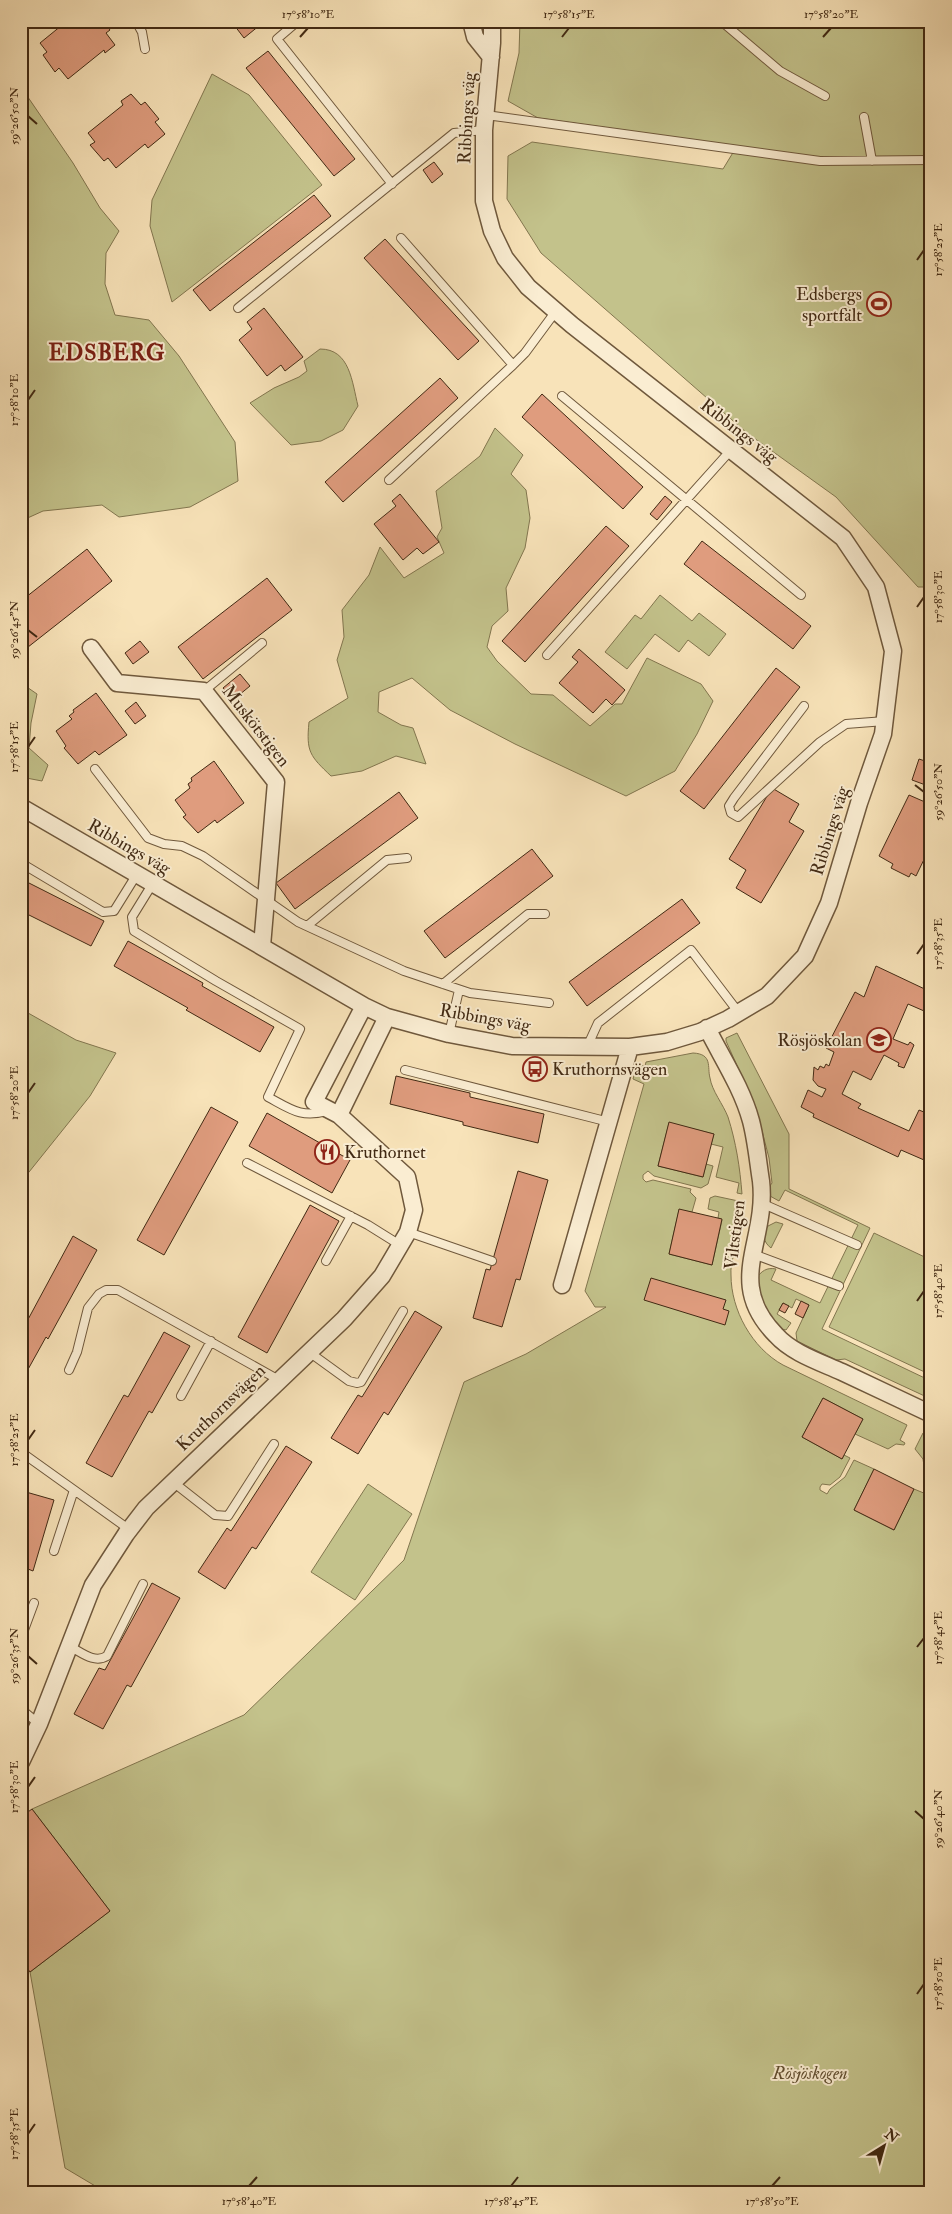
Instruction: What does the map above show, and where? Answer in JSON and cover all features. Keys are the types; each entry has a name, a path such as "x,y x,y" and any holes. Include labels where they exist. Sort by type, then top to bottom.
{"street":[{"path":"471,21 474,37 491,57"},
{"name":"Ribbings väg","path":"21,808 364,1006 387,1017 449,1034 512,1046 630,1046 667,1042 707,1028 739,1013 767,996 805,956 829,903 859,803 883,734 893,651 876,587 842,538 528,288 505,258 492,231 484,200 485,123 492,21"},
{"name":"Muskötstigen","path":"91,648 117,684 204,691 276,782 262,946"},
{"name":"Kruthornsvägen","path":"21,1762 39,1724 93,1585 146,1508 344,1319 382,1276 404,1238 414,1210 407,1177 334,1113 314,1102 364,1006"},
{"path":"334,1113 387,1017"},
{"name":"Viltstigen","path":"707,1028 737,1086 750,1121 761,1182 761,1215 749,1278 752,1300 761,1319 777,1337 801,1353 931,1414"},
{"path":"562,1285 630,1046"}],"lane":[{"path":"136,21 142,32 145,48"},
{"path":"298,21 277,39 392,184"},
{"path":"721,21 780,72 825,96"},
{"path":"864,117 872,161"},
{"path":"238,308 454,134 485,123 820,161 931,160"},
{"path":"401,238 513,365"},
{"path":"389,480 525,353 556,311"},
{"path":"562,396 800,595"},
{"path":"547,655 731,450"},
{"path":"204,691 262,643"},
{"path":"804,706 734,798 729,810 734,816 738,817 820,742 846,724 885,721"},
{"path":"94,770 148,838 164,844 182,846 203,856 307,926 404,971 459,990 549,1003"},
{"path":"307,926 387,860 407,858"},
{"path":"21,863 103,912 114,911 137,874"},
{"path":"153,883 132,916 134,931 300,1029 268,1097 289,1108 310,1115 334,1113"},
{"path":"443,984 528,914 545,914"},
{"path":"587,1047 598,1024 690,950 739,1013"},
{"path":"449,1034 459,990"},
{"path":"405,1070 609,1122"},
{"path":"248,1163 351,1216 404,1238 492,1261"},
{"path":"761,1202 857,1246"},
{"path":"326,1261 351,1216"},
{"path":"753,1254 839,1286"},
{"path":"69,1370 77,1352 88,1308 99,1294 106,1290 118,1290 279,1380"},
{"path":"309,1352 348,1381 361,1382 403,1312"},
{"path":"181,1396 211,1341"},
{"path":"173,1482 215,1515 228,1516 274,1444"},
{"path":"21,1452 130,1530"},
{"path":"54,1551 74,1490"},
{"path":"69,1646 91,1658 102,1659 107,1656 143,1584"},
{"path":"21,1638 34,1603"},
{"path":"21,1709 39,1724"}],"green space":[{"path":"520,21 931,21 931,587 918,587 836,497 747,433 541,253 507,199 508,156 532,142 723,169 737,146 538,118 508,101 519,53"},
{"path":"212,74 249,95 322,185 172,302 150,226 152,200"},
{"path":"21,87 73,163 100,208 119,231 106,253 105,284 115,315 149,320 179,356 235,442 238,481 190,507 119,517 102,505 43,511 21,521 21,372 27,364 21,338"},
{"path":"320,349 330,350 344,361 351,377 358,406 343,430 321,441 291,445 250,403 307,371 304,361"},
{"path":"495,428 523,455 511,474 526,490 530,518 525,548 506,588 508,611 492,626 487,647 497,661 531,694 553,695 590,726 615,704 622,704 647,658 701,684 713,701 697,734 675,771 626,796 515,744 450,710 412,678 379,692 378,712 401,725 413,728 426,764 396,756 362,771 331,776 311,753 308,740 309,722 348,698 337,660 344,637 342,610 369,575 380,547 404,578 444,553 437,537 442,528 436,491 480,456"},
{"path":"660,595 692,621 699,613 726,634 709,656 688,640 679,652 655,634 627,669 605,652 635,615 641,619"},
{"path":"21,683 37,694 31,723 29,748 48,765 42,781 21,777"},
{"path":"21,1009 76,1040 116,1053 90,1096 21,1182"},
{"path":"737,1033 789,1134 789,1189 870,1228 822,1329 931,1381 931,1399 845,1359 836,1360 797,1341 796,1333 809,1305 796,1299 792,1308 783,1303 777,1314 791,1323 786,1330 778,1328 760,1299 756,1279 764,1270 776,1269 771,1280 820,1303 858,1225 785,1190 779,1201 770,1196 767,1190 772,1183 769,1158 756,1108 726,1041 726,1038"},
{"name":"Rösjöskogen","path":"693,1053 706,1058 711,1083 728,1117 737,1155 742,1194 737,1193 739,1183 716,1177 723,1147 711,1144 714,1134 669,1123 658,1166 703,1177 706,1164 713,1166 708,1184 701,1188 654,1176 648,1171 643,1175 643,1179 646,1182 653,1180 691,1189 690,1192 696,1198 692,1212 679,1210 669,1254 712,1265 722,1220 718,1218 719,1212 708,1209 710,1198 715,1196 743,1202 741,1228 732,1260 731,1275 732,1288 739,1314 753,1338 772,1358 783,1365 907,1425 900,1440 905,1443 904,1445 896,1444 888,1449 855,1434 863,1419 823,1398 802,1437 842,1459 844,1455 850,1458 840,1477 830,1485 822,1484 820,1490 827,1494 830,1489 845,1477 854,1460 874,1469 854,1510 894,1530 914,1489 931,1496 931,2193 107,2193 65,2168 30,1972 110,1911 32,1809 244,1715 404,1560 464,1382 526,1354 606,1307 595,1307 585,1291 644,1084 633,1079 637,1065 645,1066 646,1062"},
{"path":"776,1222 783,1224 771,1248 766,1243 764,1235 768,1226"},
{"path":"874,1233 931,1260 931,1375 829,1327"},
{"path":"923,1433 931,1437 931,1469 924,1466 923,1459 915,1449"},
{"path":"368,1484 412,1514 355,1600 311,1572"}],"building":[{"path":"67,21 103,21 110,30 106,33 115,45 105,53 104,50 68,79 59,68 55,72 43,55 47,52 40,43"},
{"path":"231,21 265,21 244,38"},
{"path":"268,51 355,159 334,176 246,68"},
{"path":"131,94 141,105 145,102 159,119 155,122 165,134 148,148 145,144 116,168 108,158 104,161 90,145 95,142 88,133 123,105 121,101"},
{"path":"434,162 443,174 432,183 423,170"},
{"path":"314,195 331,216 210,311 193,290"},
{"path":"385,239 479,341 458,360 364,258"},
{"path":"264,308 303,357 285,371 281,365 267,376 239,340 252,329 247,322"},
{"path":"440,378 458,398 343,502 325,482"},
{"path":"542,394 643,487 623,509 522,417"},
{"path":"400,494 439,542 423,554 417,548 403,560 374,524 396,506 392,501"},
{"path":"665,496 672,502 657,520 650,514"},
{"path":"606,526 629,546 525,662 502,641"},
{"path":"702,541 811,626 793,649 684,564"},
{"path":"87,549 112,581 23,651 21,648 21,601"},
{"path":"267,578 292,610 203,679 178,647"},
{"path":"140,641 149,652 133,664 125,653"},
{"path":"579,649 625,690 612,705 606,699 593,713 559,683 578,662 572,657"},
{"path":"776,668 800,687 704,809 680,791"},
{"path":"240,674 250,686 233,700 223,688"},
{"path":"96,693 127,735 99,755 95,751 78,764 64,748 66,746 56,731 72,719 69,716 74,712 73,710"},
{"path":"136,702 146,716 135,724 125,711"},
{"path":"919,759 931,763 931,787 912,780"},
{"path":"214,761 244,803 217,823 215,820 198,833 183,817 186,815 175,800 190,788 188,784 192,781 191,778"},
{"path":"772,788 799,804 789,822 804,831 761,903 736,888 746,870 729,859"},
{"path":"931,789 931,845 916,876 911,873 909,877 891,868 893,864 879,856 909,795 925,802"},
{"path":"399,792 418,818 295,909 276,883"},
{"path":"532,849 553,876 445,958 424,931"},
{"path":"21,876 29,880 27,882 104,921 91,946 21,911"},
{"path":"682,899 700,923 587,1006 569,982"},
{"path":"128,941 203,983 202,986 274,1027 260,1052 114,966"},
{"path":"876,966 931,992 931,1014 908,1004 893,1039 908,1045 910,1042 914,1045 904,1068 898,1066 899,1063 884,1055 871,1080 853,1071 842,1094 861,1104 858,1108 909,1131 919,1110 931,1115 931,1163 901,1150 898,1157 813,1117 814,1114 801,1107 808,1090 822,1097 826,1089 818,1086 813,1080 814,1067 818,1070 820,1066 824,1068 826,1064 829,1066 834,1052 826,1048 855,992 864,997"},
{"path":"396,1076 470,1093 470,1097 544,1114 538,1143 463,1125 463,1122 390,1104"},
{"path":"211,1107 238,1122 164,1255 137,1240"},
{"path":"267,1113 350,1160 332,1193 249,1146"},
{"path":"669,1122 714,1134 703,1177 658,1166"},
{"path":"518,1171 548,1180 520,1280 516,1279 502,1327 473,1318 486,1269 490,1270"},
{"path":"310,1205 339,1221 267,1353 238,1337"},
{"path":"679,1209 722,1219 712,1265 669,1254"},
{"path":"73,1236 97,1250 48,1339 46,1337 21,1382 21,1322 25,1325"},
{"path":"651,1278 726,1300 723,1309 729,1311 725,1325 644,1300"},
{"path":"801,1301 809,1305 803,1318 795,1314"},
{"path":"783,1303 789,1306 785,1313 779,1310"},
{"path":"415,1311 442,1327 388,1415 384,1412 358,1454 331,1438 358,1395 362,1397"},
{"path":"164,1332 190,1346 152,1413 149,1411 112,1477 86,1463 124,1395 128,1397"},
{"path":"823,1398 863,1419 842,1459 802,1437"},
{"path":"286,1446 312,1462 256,1549 252,1547 225,1589 198,1572 227,1528 231,1531"},
{"path":"874,1469 914,1489 894,1530 854,1510"},
{"path":"26,1492 54,1500 33,1571 28,1569 21,1592 21,1508"},
{"path":"152,1583 180,1598 131,1687 127,1685 103,1729 74,1714 99,1668 105,1670"},
{"path":"32,1809 110,1911 30,1972 21,1960 21,1817"}],"place":[{"name":"Edsbergs sportfält","path":"879,304"},
{"name":"Rösjöskolan","path":"879,1040"},
{"name":"Kruthornsvägen","path":"535,1069"},
{"name":"Kruthornet","path":"327,1152"}],"district":[{"name":"EDSBERG","path":"107,353"}]}
